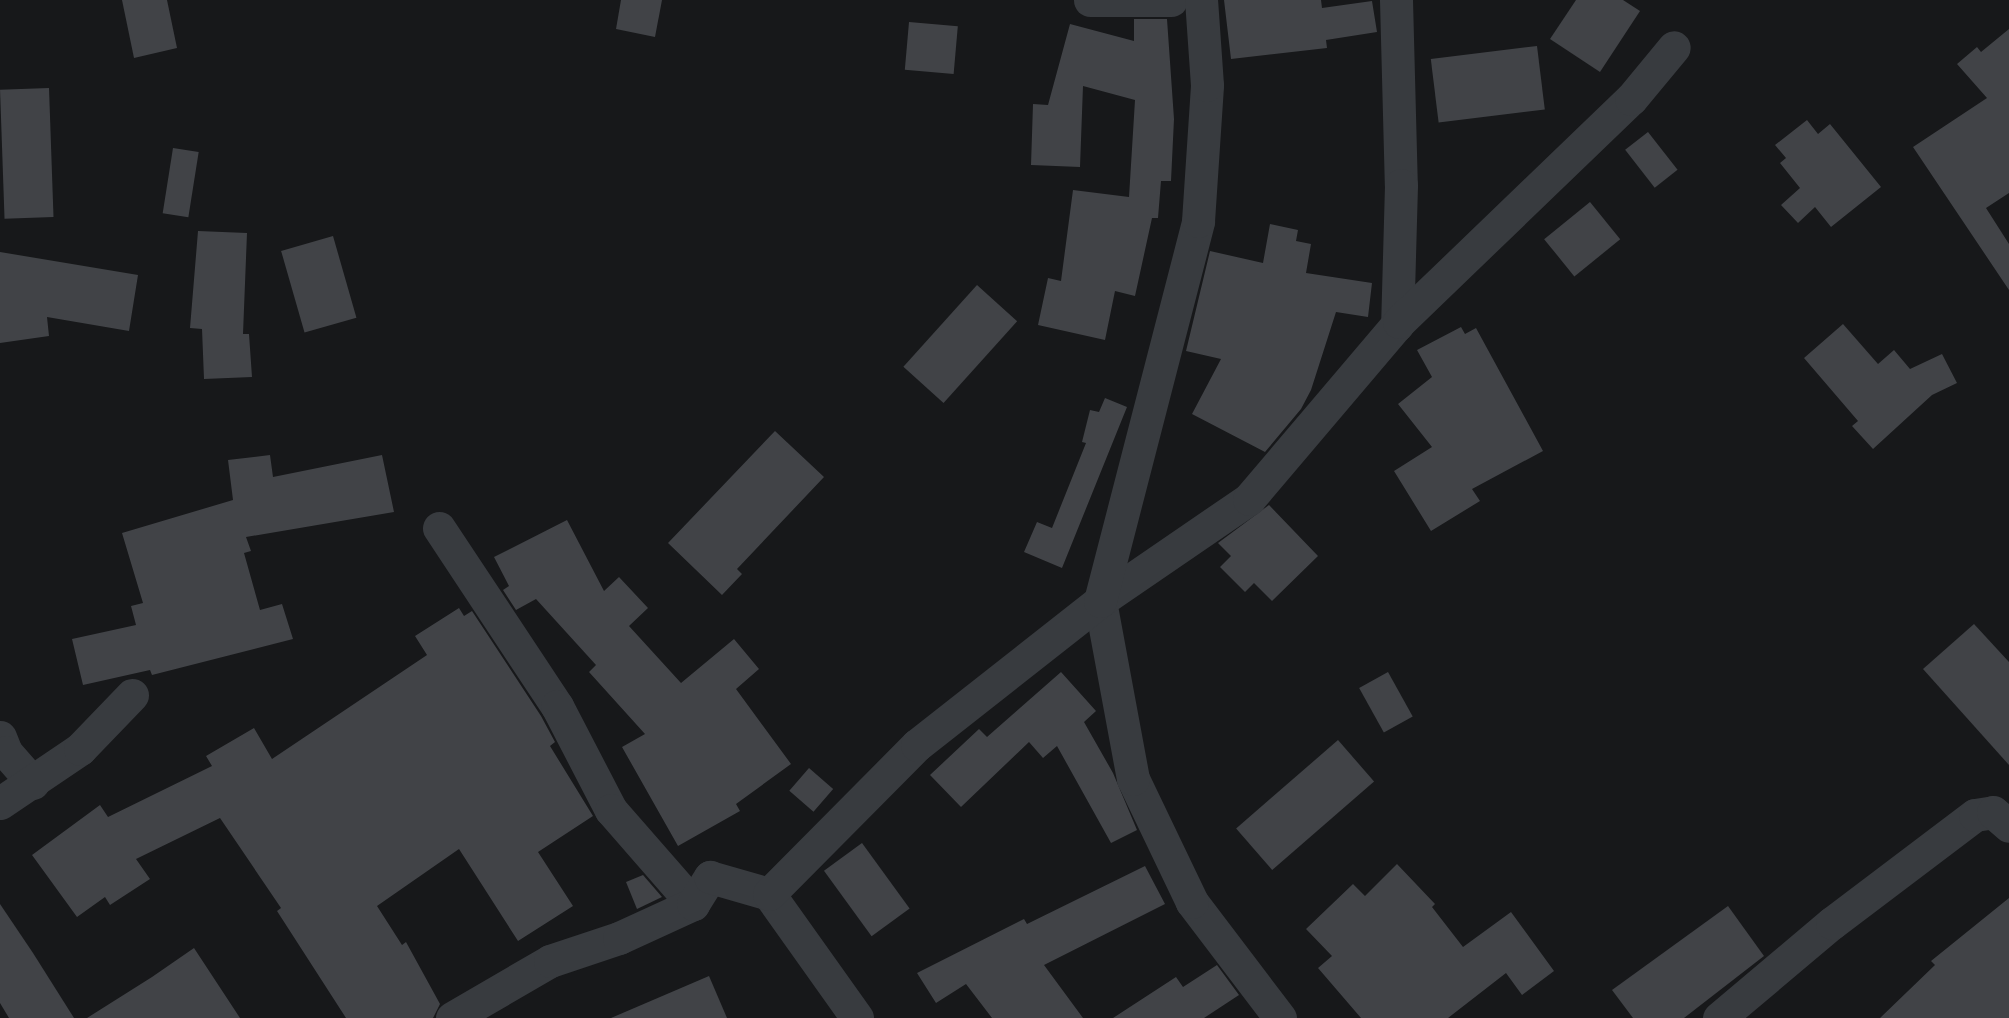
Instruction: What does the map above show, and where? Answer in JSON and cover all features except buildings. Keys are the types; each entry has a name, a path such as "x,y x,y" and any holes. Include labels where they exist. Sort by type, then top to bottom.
{"street":[{"path":"1090,0 1171,0"},
{"path":"1201,0 1207,85 1198,220 1100,601 1133,779 1192,902 1280,1018"},
{"path":"1396,0 1401,185 1396,325"},
{"path":"768,894 917,745 1100,601 1250,500 1396,325 1631,99 1674,47"},
{"path":"439,528 557,706 611,810 693,904"},
{"path":"0,803 33,783 80,749 132,694"},
{"path":"0,737 6,752 33,783"},
{"path":"1719,1018 1832,923 1975,815 1993,813 2009,826"},
{"path":"452,1018 550,962 619,938 693,904 710,877 768,894 857,1018"}]}
